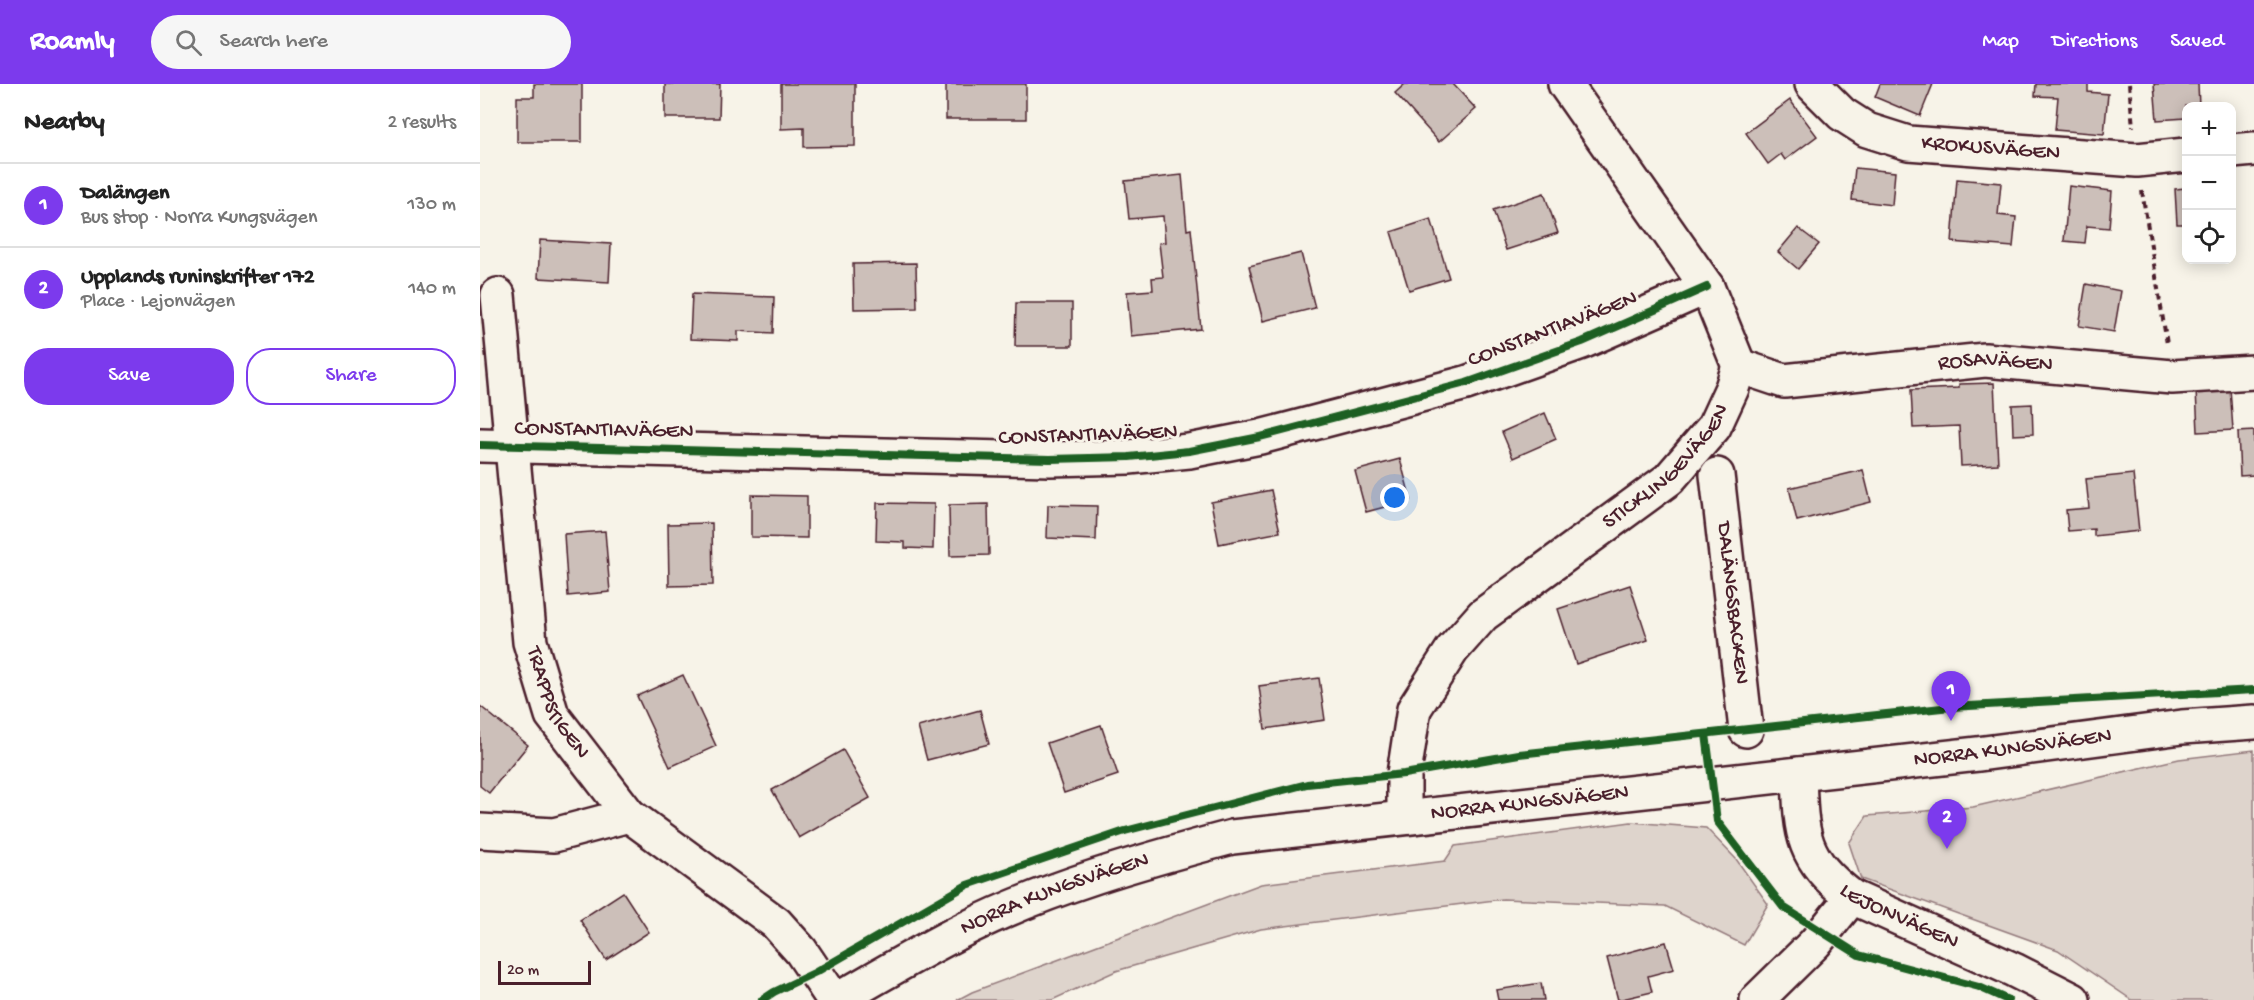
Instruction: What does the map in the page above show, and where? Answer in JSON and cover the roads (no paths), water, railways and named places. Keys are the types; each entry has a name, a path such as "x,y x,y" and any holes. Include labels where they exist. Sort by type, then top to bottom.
{"street":[{"path":"1565,84 1707,287 1739,366"},
{"name":"KROKUSVÄGEN","path":"1812,84 1842,114 1867,130 1908,143 2137,160 2182,156"},
{"path":"2236,151 2254,149"},
{"name":"CONSTANTIAVÄGEN","path":"496,446 1050,459 1129,457 1190,451 1260,437 1466,382 1582,342 1707,287"},
{"name":"TRAPPSTIGEN","path":"498,295 496,446 530,642 552,715 629,815 776,923 801,951 835,1000"},
{"name":"ROSAVÄGEN","path":"1739,366 1784,381 1985,360 2172,377 2254,372"},
{"name":"STICKLINGEVÄGEN","path":"1404,816 1404,774 1414,709 1452,650 1483,615 1669,479 1714,427 1732,388 1739,366"},
{"name":"DALÄNGSBACKEN","path":"1717,475 1746,730"},
{"name":"NORRA KUNGSVÄGEN","path":"835,1000 965,929 1037,898 1136,863 1232,837 1404,816 1978,754 2182,727 2254,722"},
{"name":"LEJONVÄGEN","path":"1799,774 1801,818 1806,841 1815,862 1830,880 1852,897 2014,970 2073,1000"},
{"path":"480,831 554,835 629,815"},
{"path":"1757,1000 1815,943 1852,897"}],"place":[{"name":"Dalängen","path":"1951,721"},
{"name":"Upplands runinskrifter 172","path":"1947,849"}]}
